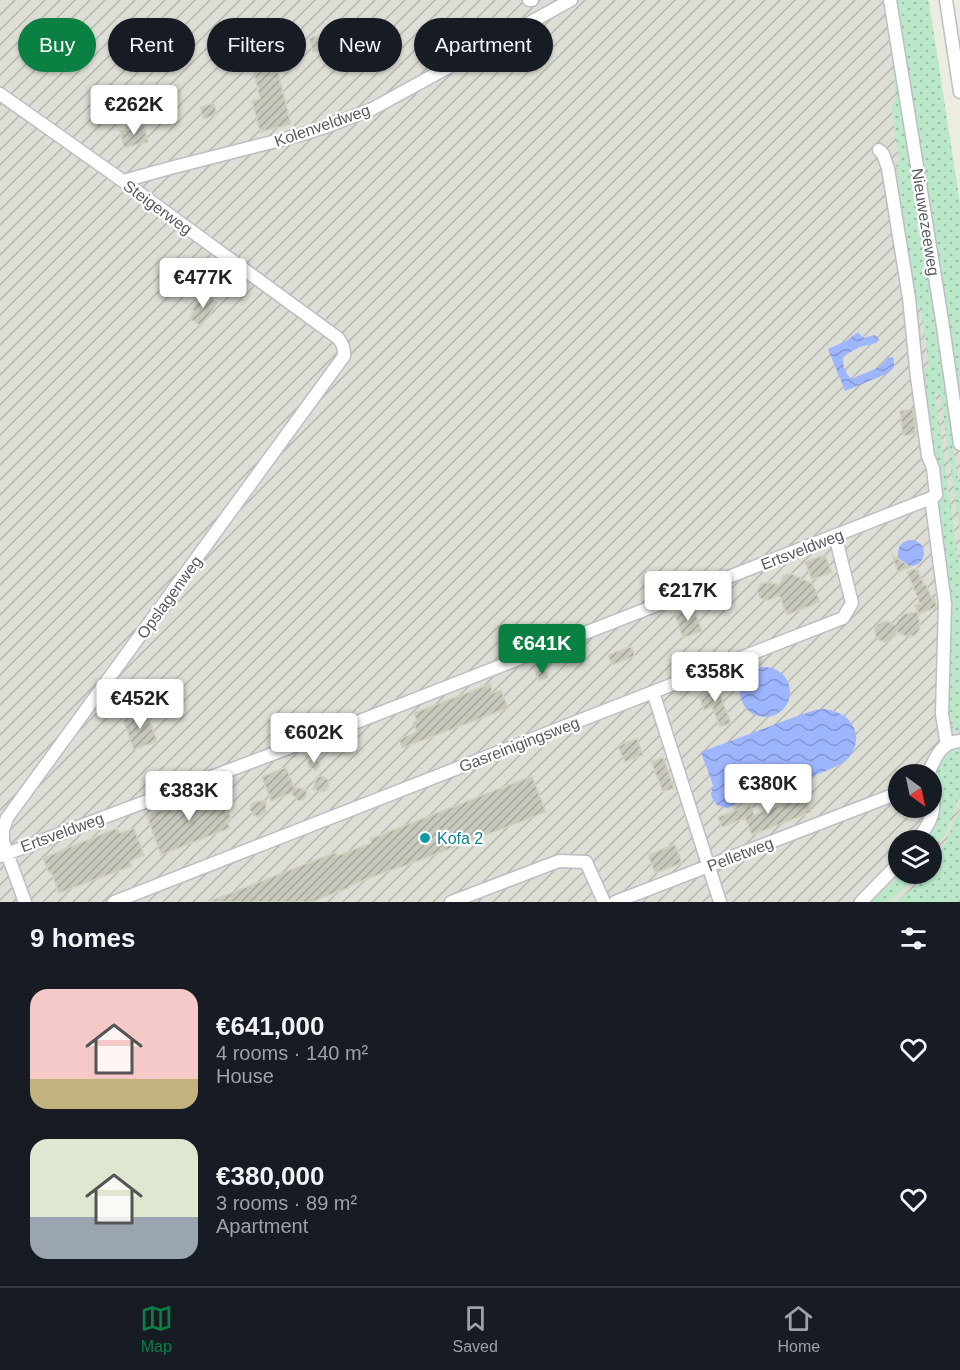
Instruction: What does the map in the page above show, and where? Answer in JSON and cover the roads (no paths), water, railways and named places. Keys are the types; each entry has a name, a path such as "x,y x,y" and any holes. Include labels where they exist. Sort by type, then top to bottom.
{"street":[{"name":"Kolenveldweg","path":"123,181 300,135 372,109 571,0"},
{"name":"Nieuwezeeweg","path":"890,0 960,444"},
{"path":"946,0 960,92"},
{"name":"Steigerweg","path":"0,94 123,181 338,338 343,344"},
{"path":"879,150 888,168 909,298 928,456 933,468 936,495 931,498 945,604 942,714 947,745"},
{"name":"Opslagenweg","path":"25,902 4,855 3,830 7,818 344,356 343,344"},
{"name":"Ertsveldweg","path":"4,855 339,729 931,498"},
{"name":"Gasreinigingsweg","path":"114,902 843,618 852,603 835,536"},
{"path":"653,692 720,902"},
{"path":"933,764 940,749 960,741"},
{"name":"Pelletweg","path":"615,902 888,797"},
{"path":"451,902 559,861 585,862 604,902"},
{"path":"861,902 888,874"}],"water":[{"path":"858,332 863,338 875,335 879,340 843,356 844,368 851,379 877,368 887,358 893,357 894,366 887,373 845,391 828,349 846,341"},
{"path":"911,540 921,543 924,553 921,563 911,566 901,563 898,553 901,543"},
{"path":"765,667 774,669 785,678 790,692 788,701 779,712 765,717 756,715 745,706 740,692 742,683 751,672"},
{"path":"824,709 842,714 854,728 855,746 845,761 827,771 727,808 717,805 712,798 713,785 701,752 800,715"}],"place":[{"name":"Kofa 2","path":"425,838"}]}
